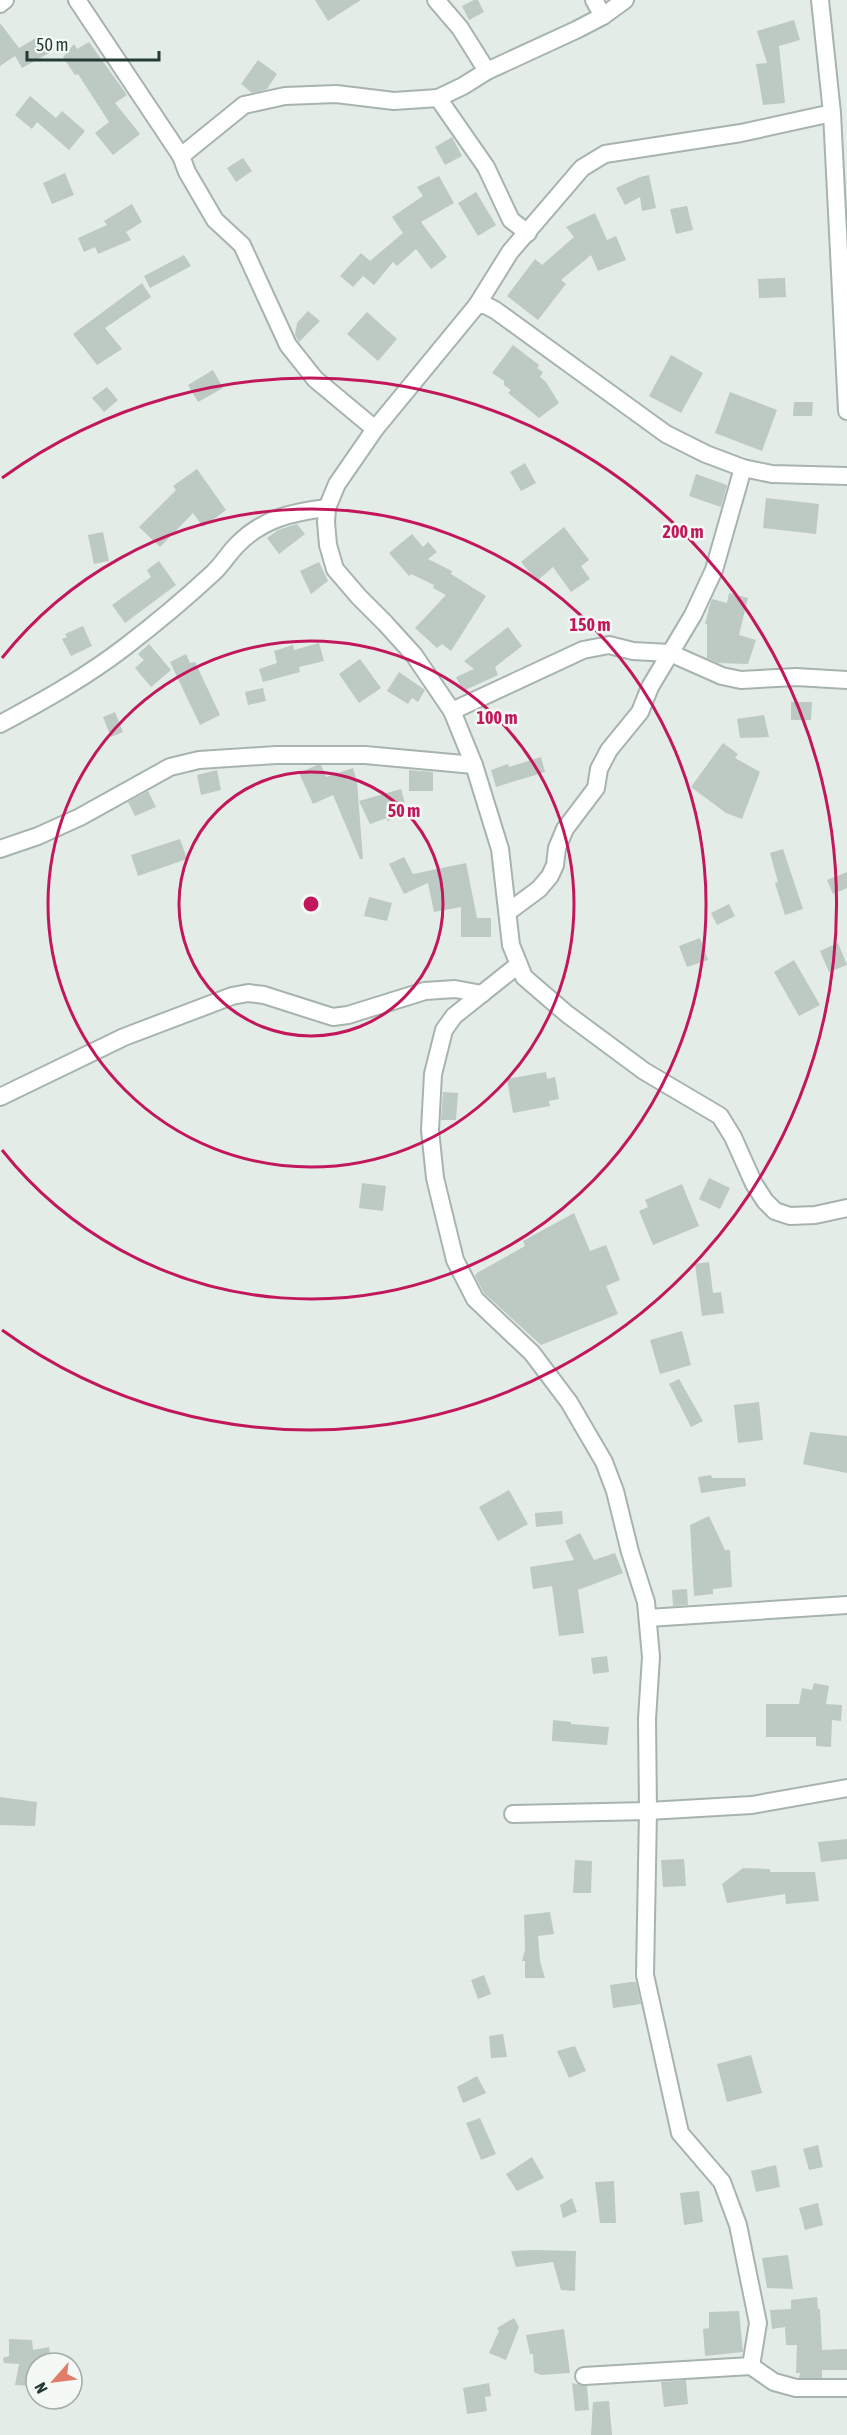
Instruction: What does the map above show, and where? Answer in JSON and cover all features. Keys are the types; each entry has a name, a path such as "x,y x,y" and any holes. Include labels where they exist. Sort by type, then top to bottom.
{"street":[{"path":"0,4 5,0"},
{"path":"77,0 181,156 187,172 215,220 242,245 288,345 315,379 375,429"},
{"path":"436,0 460,28 487,71"},
{"path":"594,0 603,16"},
{"path":"181,156 244,105 285,96 336,93 394,101 438,98 487,71 603,16 625,0"},
{"path":"820,0 832,113 840,142 847,411"},
{"path":"438,98 486,167 512,220 528,233"},
{"path":"832,113 741,133 605,154 582,168 510,252 477,305 375,429 337,484 327,508 327,545 335,569 414,655 452,711 474,765 500,849 511,945 524,977 567,1014 644,1071 720,1116 733,1137 754,1184 775,1211 790,1216 815,1215 847,1208"},
{"path":"477,305 485,305 495,310 666,434 706,454 743,468 772,474 847,476"},
{"path":"508,912 539,889 550,876 555,865 557,848 565,830 596,788 599,769 609,750 640,712 650,687 693,615 714,570 743,468"},
{"path":"0,724 76,681 125,647 215,572 236,546 253,531 270,520 327,508"},
{"path":"452,711 583,650 609,645 633,651 670,653 722,676 741,680 796,677 847,680"},
{"path":"0,849 38,836 80,817 170,767 199,760 276,755 365,755 474,765"},
{"path":"518,966 454,1016 444,1030 433,1074 430,1130 435,1178 454,1260 475,1299 532,1353 569,1402 604,1462 615,1491 630,1552 646,1602 651,1657 647,1719 645,1975 680,2133 722,2182 738,2225 758,2323 751,2366"},
{"path":"0,1097 124,1037 232,996 248,993 264,995 333,1017 366,1010 424,991 455,989 482,994"},
{"path":"648,1618 847,1605"},
{"path":"513,1814 648,1811 752,1805 847,1788"},
{"path":"585,2376 751,2366 774,2382 796,2388 847,2388"}],"building":[{"path":"315,0 361,0 328,21"},
{"path":"478,0 484,12 469,20 462,6"},
{"path":"794,20 800,40 779,46 785,103 763,105 756,64 767,63 757,31"},
{"path":"0,23 19,48 41,35 51,52 22,68 15,56 0,66"},
{"path":"89,42 127,95 115,103 140,134 113,155 95,133 109,122 78,74 75,75 63,57 74,44 77,49"},
{"path":"258,60 277,74 267,89 252,93 241,84"},
{"path":"30,96 56,118 62,111 85,131 69,150 37,122 32,129 15,115"},
{"path":"452,137 462,156 445,165 435,147"},
{"path":"243,158 252,171 236,182 227,168"},
{"path":"65,173 74,195 52,204 43,183"},
{"path":"649,175 656,208 642,211 640,197 625,205 616,188"},
{"path":"439,176 454,203 421,222 447,257 431,269 416,249 397,266 393,262 374,285 363,276 353,287 340,276 361,253 370,261 403,233 392,217 423,196 417,187"},
{"path":"476,192 496,225 478,236 458,203"},
{"path":"132,204 142,222 126,232 131,240 98,254 95,247 84,252 78,238 107,225 104,221"},
{"path":"687,206 693,230 676,234 670,209"},
{"path":"595,213 607,240 616,236 626,260 598,271 591,255 561,280 566,284 538,320 507,296 535,259 542,265 574,237 566,227"},
{"path":"184,255 191,266 150,288 144,276"},
{"path":"785,278 786,297 759,298 758,279"},
{"path":"142,283 151,297 105,328 122,349 97,365 73,334"},
{"path":"308,311 320,321 299,342 295,335 297,323"},
{"path":"367,312 397,339 378,361 347,334"},
{"path":"513,345 539,365 537,368 543,372 540,377 546,382 559,403 539,418 508,393 511,390 504,385 504,381 492,373"},
{"path":"671,355 703,373 681,413 649,396"},
{"path":"213,370 223,388 198,402 188,385"},
{"path":"107,387 118,400 104,412 92,398"},
{"path":"730,392 777,410 762,451 715,433"},
{"path":"794,402 813,402 812,416 793,416"},
{"path":"525,463 536,483 521,491 510,472"},
{"path":"197,469 226,510 203,527 193,513 160,547 139,527 176,490 173,486"},
{"path":"696,474 727,485 721,507 689,496"},
{"path":"766,498 819,504 816,534 763,528"},
{"path":"297,524 305,534 279,554 267,538 278,530"},
{"path":"564,527 589,560 581,566 590,579 571,592 553,567 537,581 521,562"},
{"path":"103,532 109,561 94,564 88,535"},
{"path":"412,534 423,547 428,542 437,552 428,559 452,571 451,574 486,596 451,651 442,644 437,648 415,628 446,595 433,588 434,585 411,574 409,576 389,553"},
{"path":"159,561 176,585 125,623 112,605 151,577 147,570"},
{"path":"319,562 328,581 311,594 300,571"},
{"path":"729,593 748,598 739,635 756,640 748,664 718,663 707,658 707,624 705,624 710,604 712,599 727,603"},
{"path":"83,626 92,646 71,656 62,639 67,637 65,634"},
{"path":"508,627 522,646 495,667 498,675 463,691 456,677 474,669 464,661"},
{"path":"319,643 324,661 299,667 300,672 263,682 259,669 277,663 274,651 293,645 294,650"},
{"path":"149,644 171,670 151,687 135,668 144,660 138,654"},
{"path":"186,654 190,663 195,662 220,715 200,725 170,662"},
{"path":"360,659 381,688 359,703 339,674"},
{"path":"399,672 425,690 418,702 412,698 408,704 387,691"},
{"path":"263,688 266,701 248,705 245,692"},
{"path":"791,702 812,702 811,720 791,720"},
{"path":"115,712 123,732 111,737 103,717"},
{"path":"764,715 769,737 740,738 737,719"},
{"path":"723,743 738,754 735,758 760,772 742,819 726,813 691,787"},
{"path":"541,757 545,772 496,787 491,770"},
{"path":"321,765 326,777 353,768 357,782 363,859 360,859 333,795 313,804 299,773"},
{"path":"217,770 221,790 201,795 197,775"},
{"path":"409,770 433,772 433,791 409,791"},
{"path":"401,789 408,815 387,821 387,818 370,824 359,801"},
{"path":"148,791 156,807 135,816 128,802"},
{"path":"180,839 187,859 138,876 131,855"},
{"path":"783,849 803,909 785,915 775,883 778,882 770,853"},
{"path":"404,857 413,874 466,863 477,918 491,918 491,937 461,937 461,907 434,912 428,883 404,894 389,864"},
{"path":"847,872 847,888 833,894 827,880"},
{"path":"369,897 392,903 387,921 364,916"},
{"path":"729,904 735,916 717,925 711,913"},
{"path":"700,938 708,960 687,967 679,946"},
{"path":"838,943 847,965 829,972 820,951"},
{"path":"794,960 820,1005 799,1016 774,972"},
{"path":"546,1072 547,1079 555,1077 559,1099 549,1101 550,1106 513,1113 507,1079"},
{"path":"443,1092 458,1093 456,1120 441,1120"},
{"path":"709,1178 730,1188 720,1209 699,1199"},
{"path":"362,1183 386,1186 383,1211 359,1208"},
{"path":"682,1184 699,1226 653,1245 639,1211 648,1207 645,1200"},
{"path":"574,1213 590,1251 606,1245 620,1280 606,1286 618,1314 541,1345 484,1293 475,1276 525,1246 523,1241"},
{"path":"709,1262 713,1293 721,1292 724,1313 702,1316 695,1264"},
{"path":"682,1331 691,1365 660,1374 650,1340"},
{"path":"679,1379 703,1421 691,1427 669,1384"},
{"path":"759,1402 763,1440 738,1443 734,1405"},
{"path":"810,1432 847,1436 847,1473 803,1464"},
{"path":"711,1475 712,1478 745,1478 746,1486 701,1493 698,1477"},
{"path":"509,1490 528,1524 498,1541 479,1507"},
{"path":"562,1511 563,1524 536,1527 535,1513"},
{"path":"709,1516 725,1550 730,1550 732,1587 713,1589 713,1594 694,1596 690,1525"},
{"path":"580,1533 594,1560 615,1553 623,1573 578,1590 584,1633 559,1636 552,1586 533,1589 530,1567 574,1560 565,1541"},
{"path":"687,1589 688,1605 673,1606 672,1590"},
{"path":"607,1656 609,1672 593,1674 591,1658"},
{"path":"814,1683 829,1686 826,1704 842,1705 841,1721 832,1720 831,1747 816,1746 816,1737 766,1737 766,1704 799,1704 802,1688 812,1690"},
{"path":"553,1720 609,1727 607,1745 552,1741"},
{"path":"0,1797 37,1802 35,1826 0,1825"},
{"path":"847,1839 847,1859 821,1862 818,1842"},
{"path":"684,1859 686,1886 663,1887 661,1860"},
{"path":"575,1860 592,1861 591,1893 573,1893"},
{"path":"743,1868 770,1869 770,1872 815,1872 819,1901 786,1904 785,1894 727,1903 722,1884"},
{"path":"550,1912 554,1934 538,1936 540,1961 545,1978 525,1978 525,1961 522,1961 525,1950 524,1915"},
{"path":"484,1975 491,1994 478,1999 471,1980"},
{"path":"636,1982 641,2004 613,2008 610,1985"},
{"path":"503,2034 507,2057 491,2058 489,2036"},
{"path":"575,2046 586,2071 569,2078 557,2051"},
{"path":"751,2055 762,2093 727,2102 717,2064"},
{"path":"477,2076 486,2093 463,2103 457,2087"},
{"path":"480,2118 496,2154 481,2160 466,2123"},
{"path":"818,2145 823,2167 809,2170 803,2149"},
{"path":"532,2157 544,2178 517,2191 506,2174"},
{"path":"776,2165 780,2187 756,2192 751,2171"},
{"path":"614,2181 616,2223 600,2223 595,2182"},
{"path":"699,2191 703,2222 684,2225 680,2193"},
{"path":"572,2198 577,2212 563,2218 560,2205"},
{"path":"818,2203 823,2225 805,2230 799,2208"},
{"path":"511,2251 576,2251 575,2291 561,2290 553,2262 516,2267"},
{"path":"788,2255 793,2289 767,2288 762,2258"},
{"path":"817,2297 818,2309 820,2309 822,2350 847,2349 847,2370 822,2370 822,2378 799,2378 800,2373 796,2373 797,2345 786,2345 785,2327 772,2329 770,2310 791,2309 791,2300"},
{"path":"739,2311 743,2352 705,2356 703,2329 709,2328 709,2312"},
{"path":"514,2318 519,2327 506,2360 489,2353 499,2331 497,2328"},
{"path":"564,2329 570,2373 541,2375 534,2372 533,2354 530,2354 526,2335"},
{"path":"9,2339 32,2340 33,2350 49,2347 50,2351 24,2351 24,2386 15,2385 19,2364 4,2363 3,2358 9,2356"},
{"path":"686,2380 688,2404 664,2407 661,2382"},
{"path":"489,2383 491,2396 485,2397 487,2411 467,2414 463,2388"},
{"path":"572,2383 587,2386 589,2410 575,2411"},
{"path":"609,2401 612,2435 591,2435 593,2402"}]}
